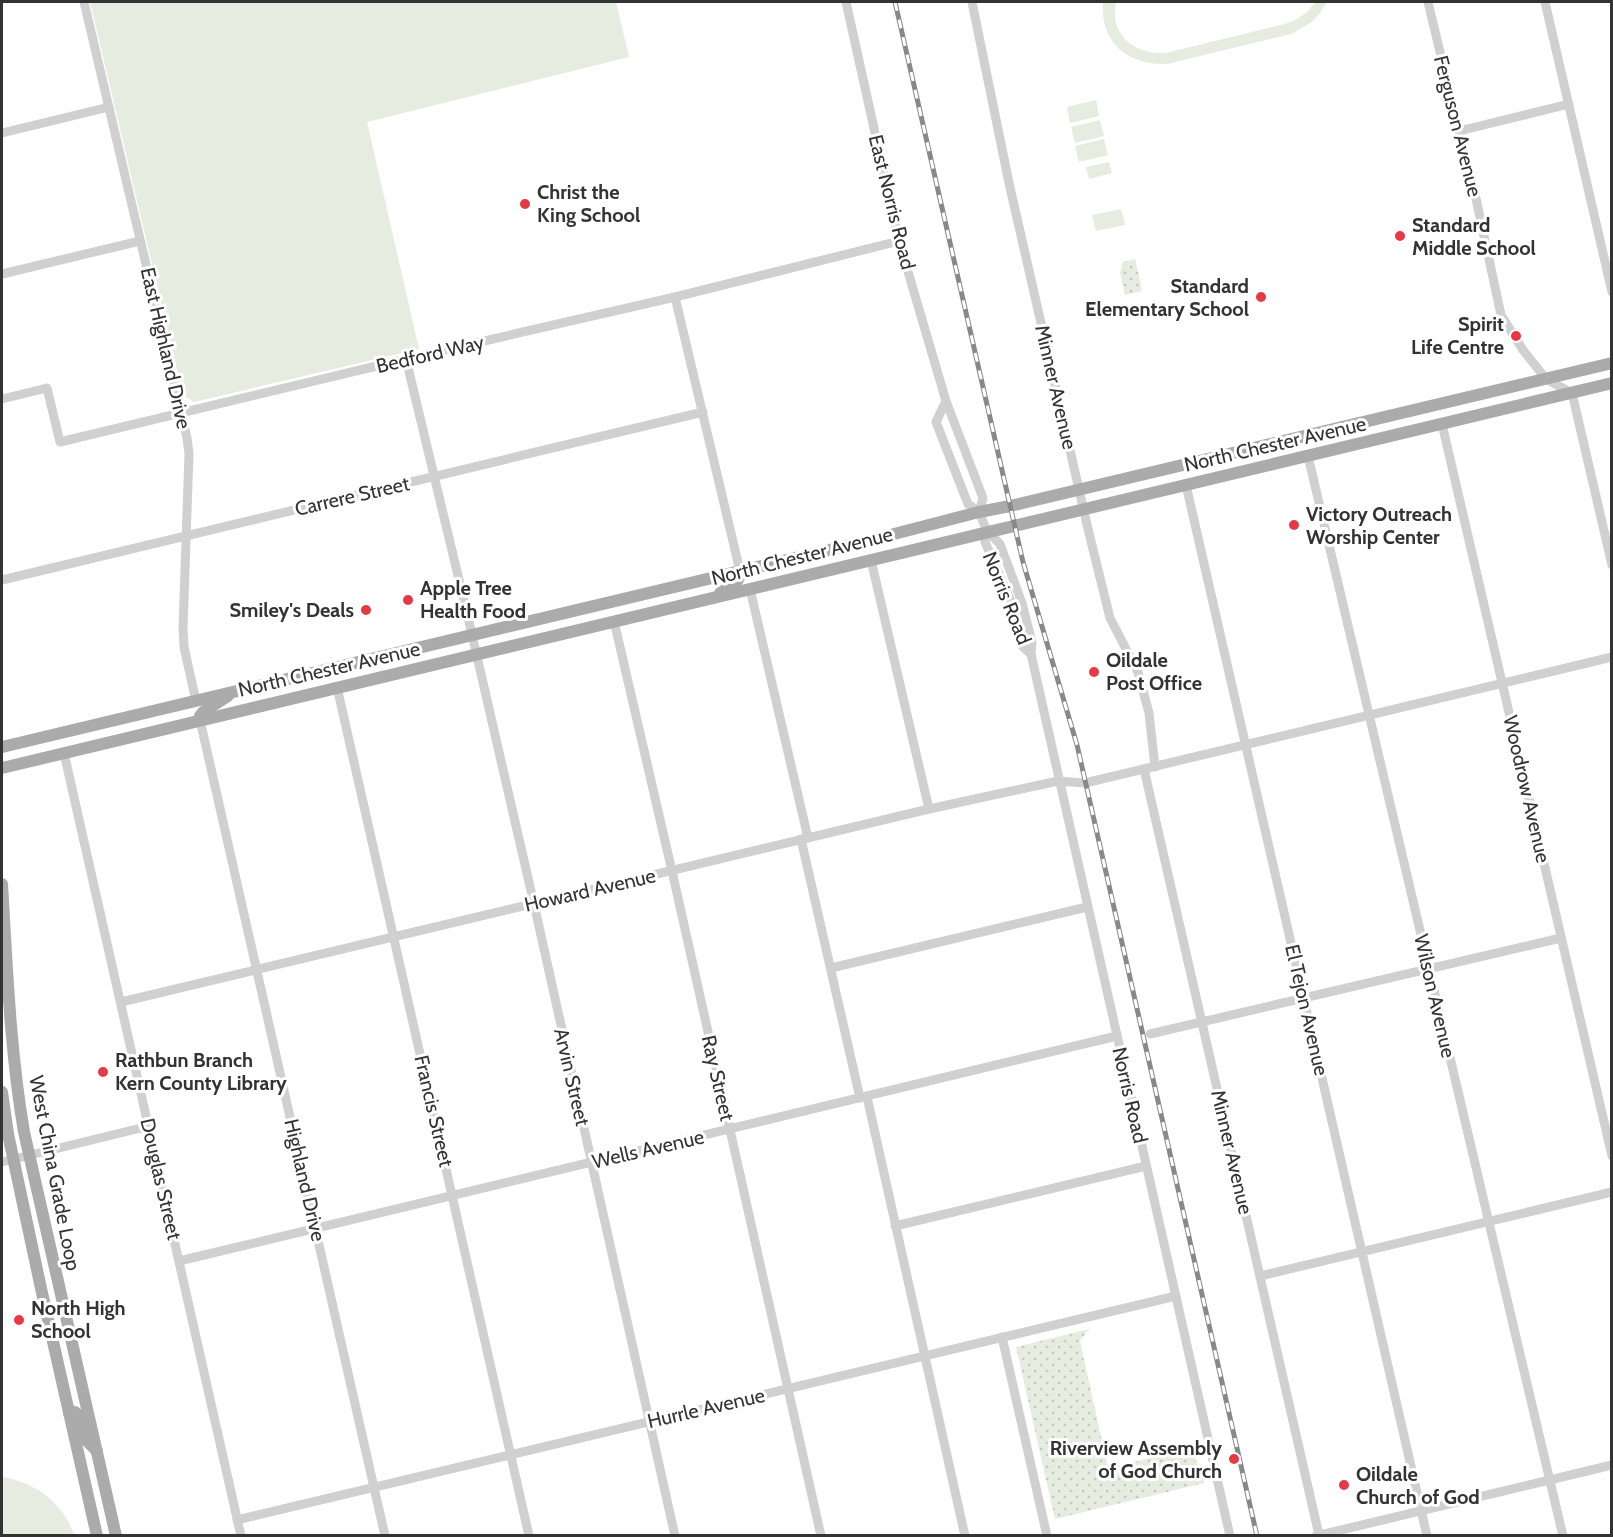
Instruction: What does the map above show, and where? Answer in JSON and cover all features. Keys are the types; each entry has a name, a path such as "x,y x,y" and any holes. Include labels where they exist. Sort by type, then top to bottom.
{"main road":[{"name":"North Chester Avenue","path":"2,747 1611,363"},
{"name":"North Chester Avenue","path":"2,768 1611,383"},
{"path":"711,598 738,581 740,571"},
{"path":"200,720 203,712 237,691"},
{"name":"West China Grade Loop","path":"2,884 5,1002 28,1156 116,1536"},
{"name":"West China Grade Loop","path":"2,1092 7,1161 42,1293 97,1536"},
{"path":"42,1293 47,1291 51,1294 56,1314 67,1325"},
{"path":"69,1413 75,1412 78,1415 84,1438 97,1451"}],"street":[{"name":"East Highland Drive","path":"84,2 187,438 189,454 183,628 184,647 196,701"},
{"name":"East Norris Road","path":"846,2 899,241 946,401 983,498 979,512"},
{"name":"Minner Avenue","path":"972,2 1009,183 1083,509 1110,618 1138,672 1149,713 1155,767"},
{"name":"Ferguson Avenue","path":"1428,2 1472,180 1501,315 1523,350 1546,379"},
{"path":"1545,2 1611,292"},
{"path":"1459,131 1569,104"},
{"path":"2,133 109,107"},
{"path":"2,274 140,241"},
{"name":"Bedford Way","path":"2,399 47,388 60,442 675,297 899,241"},
{"path":"675,297 740,571"},
{"name":"Arvin Street","path":"406,359 534,904 675,1536"},
{"path":"1546,379 1572,393 1611,565"},
{"name":"East Norris Road","path":"946,401 936,422 969,504 979,512 987,531"},
{"name":"Carrere Street","path":"2,580 703,412"},
{"name":"Woodrow Avenue","path":"1442,424 1611,1156"},
{"name":"Wilson Avenue","path":"1308,456 1563,1536"},
{"name":"El Tejon Avenue","path":"1186,485 1427,1536"},
{"name":"Norris Road","path":"987,531 1000,544 1022,603 1032,642 1030,654 1058,781 1230,1536"},
{"path":"871,560 929,809"},
{"path":"750,589 831,968 895,1226 965,1536"},
{"name":"Ray Street","path":"614,621 821,1536"},
{"name":"Howard Avenue","path":"121,1002 929,809 1058,781 1085,783 1144,770 1611,657"},
{"name":"Francis Street","path":"337,687 529,1536"},
{"name":"Highland Drive","path":"200,720 385,1536"},
{"name":"Douglas Street","path":"64,753 241,1536"},
{"name":"Minner Avenue","path":"1144,770 1318,1535"},
{"path":"831,968 1087,907"},
{"path":"1150,1034 1561,938"},
{"name":"Wells Avenue","path":"179,1261 1117,1036"},
{"path":"7,1161 149,1126"},
{"path":"895,1226 1146,1166"},
{"path":"1260,1276 1611,1192"},
{"name":"Hurrle Avenue","path":"237,1520 1176,1296"},
{"path":"1002,1337 1047,1536"},
{"path":"1318,1535 1611,1465"}],"shaded area":[{"path":"90,2 616,2 629,57 367,122 419,349 194,402 183,395"},
{"path":"1103,2 1116,2 1116,24 1127,41 1144,51 1166,53 1288,23 1303,15 1315,2 1327,2 1312,22 1291,34 1167,64 1140,60 1119,49 1106,29"},
{"path":"1096,100 1099,116 1070,123 1067,107"},
{"path":"1100,120 1104,136 1075,143 1071,127"},
{"path":"1104,139 1108,155 1079,162 1075,146"},
{"path":"1109,162 1112,173 1089,179 1086,167"},
{"path":"1121,209 1125,225 1096,231 1092,215"},
{"path":"1135,259 1142,291 1125,295 1120,273 1123,262"},
{"path":"1089,1329 1080,1341 1108,1468 1192,1448 1204,1483 1055,1519 1016,1347"},
{"path":"2,1477 26,1484 46,1496 63,1513 74,1535 2,1535"}],"railway":[{"path":"895,2 1023,562 1077,745 1257,1536"}],"place":[{"name":"Christ the King School","path":"525,204"},
{"name":"Standard Middle School","path":"1400,236"},
{"name":"Standard Elementary School","path":"1261,297"},
{"name":"Spirit Life Centre","path":"1516,336"},
{"name":"Victory Outreach Worship Center","path":"1294,525"},
{"name":"Apple Tree Health Food","path":"408,600"},
{"name":"Smiley's Deals","path":"366,610"},
{"name":"Oildale Post Office","path":"1094,672"},
{"name":"Rathbun Branch Kern County Library","path":"103,1072"},
{"name":"North High School","path":"19,1320"},
{"name":"Riverview Assembly of God Church","path":"1234,1459"},
{"name":"Oildale Church of God","path":"1344,1485"}]}
